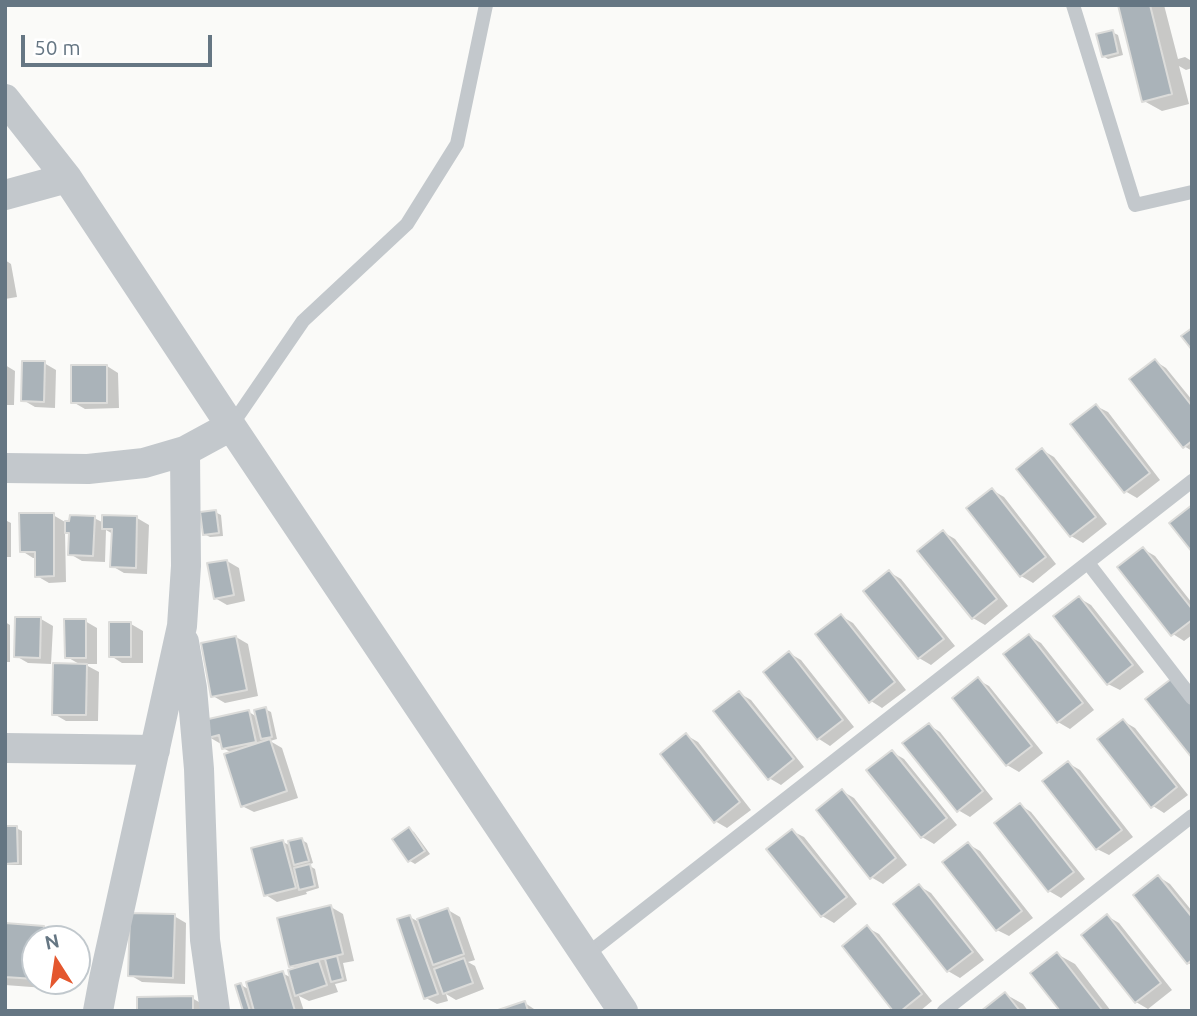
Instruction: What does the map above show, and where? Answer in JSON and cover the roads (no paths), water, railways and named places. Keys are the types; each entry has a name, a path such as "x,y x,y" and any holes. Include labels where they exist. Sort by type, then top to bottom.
{"street":[{"path":"5,99 67,178 623,1011"},
{"path":"5,195 67,178"},
{"path":"5,468 88,469 144,463 185,451 231,426"},
{"path":"98,1011 182,626 186,566 185,451"},
{"path":"182,626 192,688 199,769 205,940 215,1011"},
{"path":"5,748 155,750"}],"lane":[{"path":"231,426 303,321 407,224 457,144 486,5"},
{"path":"1073,5 1135,205 1192,192"},
{"path":"586,955 1192,481"},
{"path":"1088,563 1192,698"},
{"path":"944,1011 1192,816"}]}
